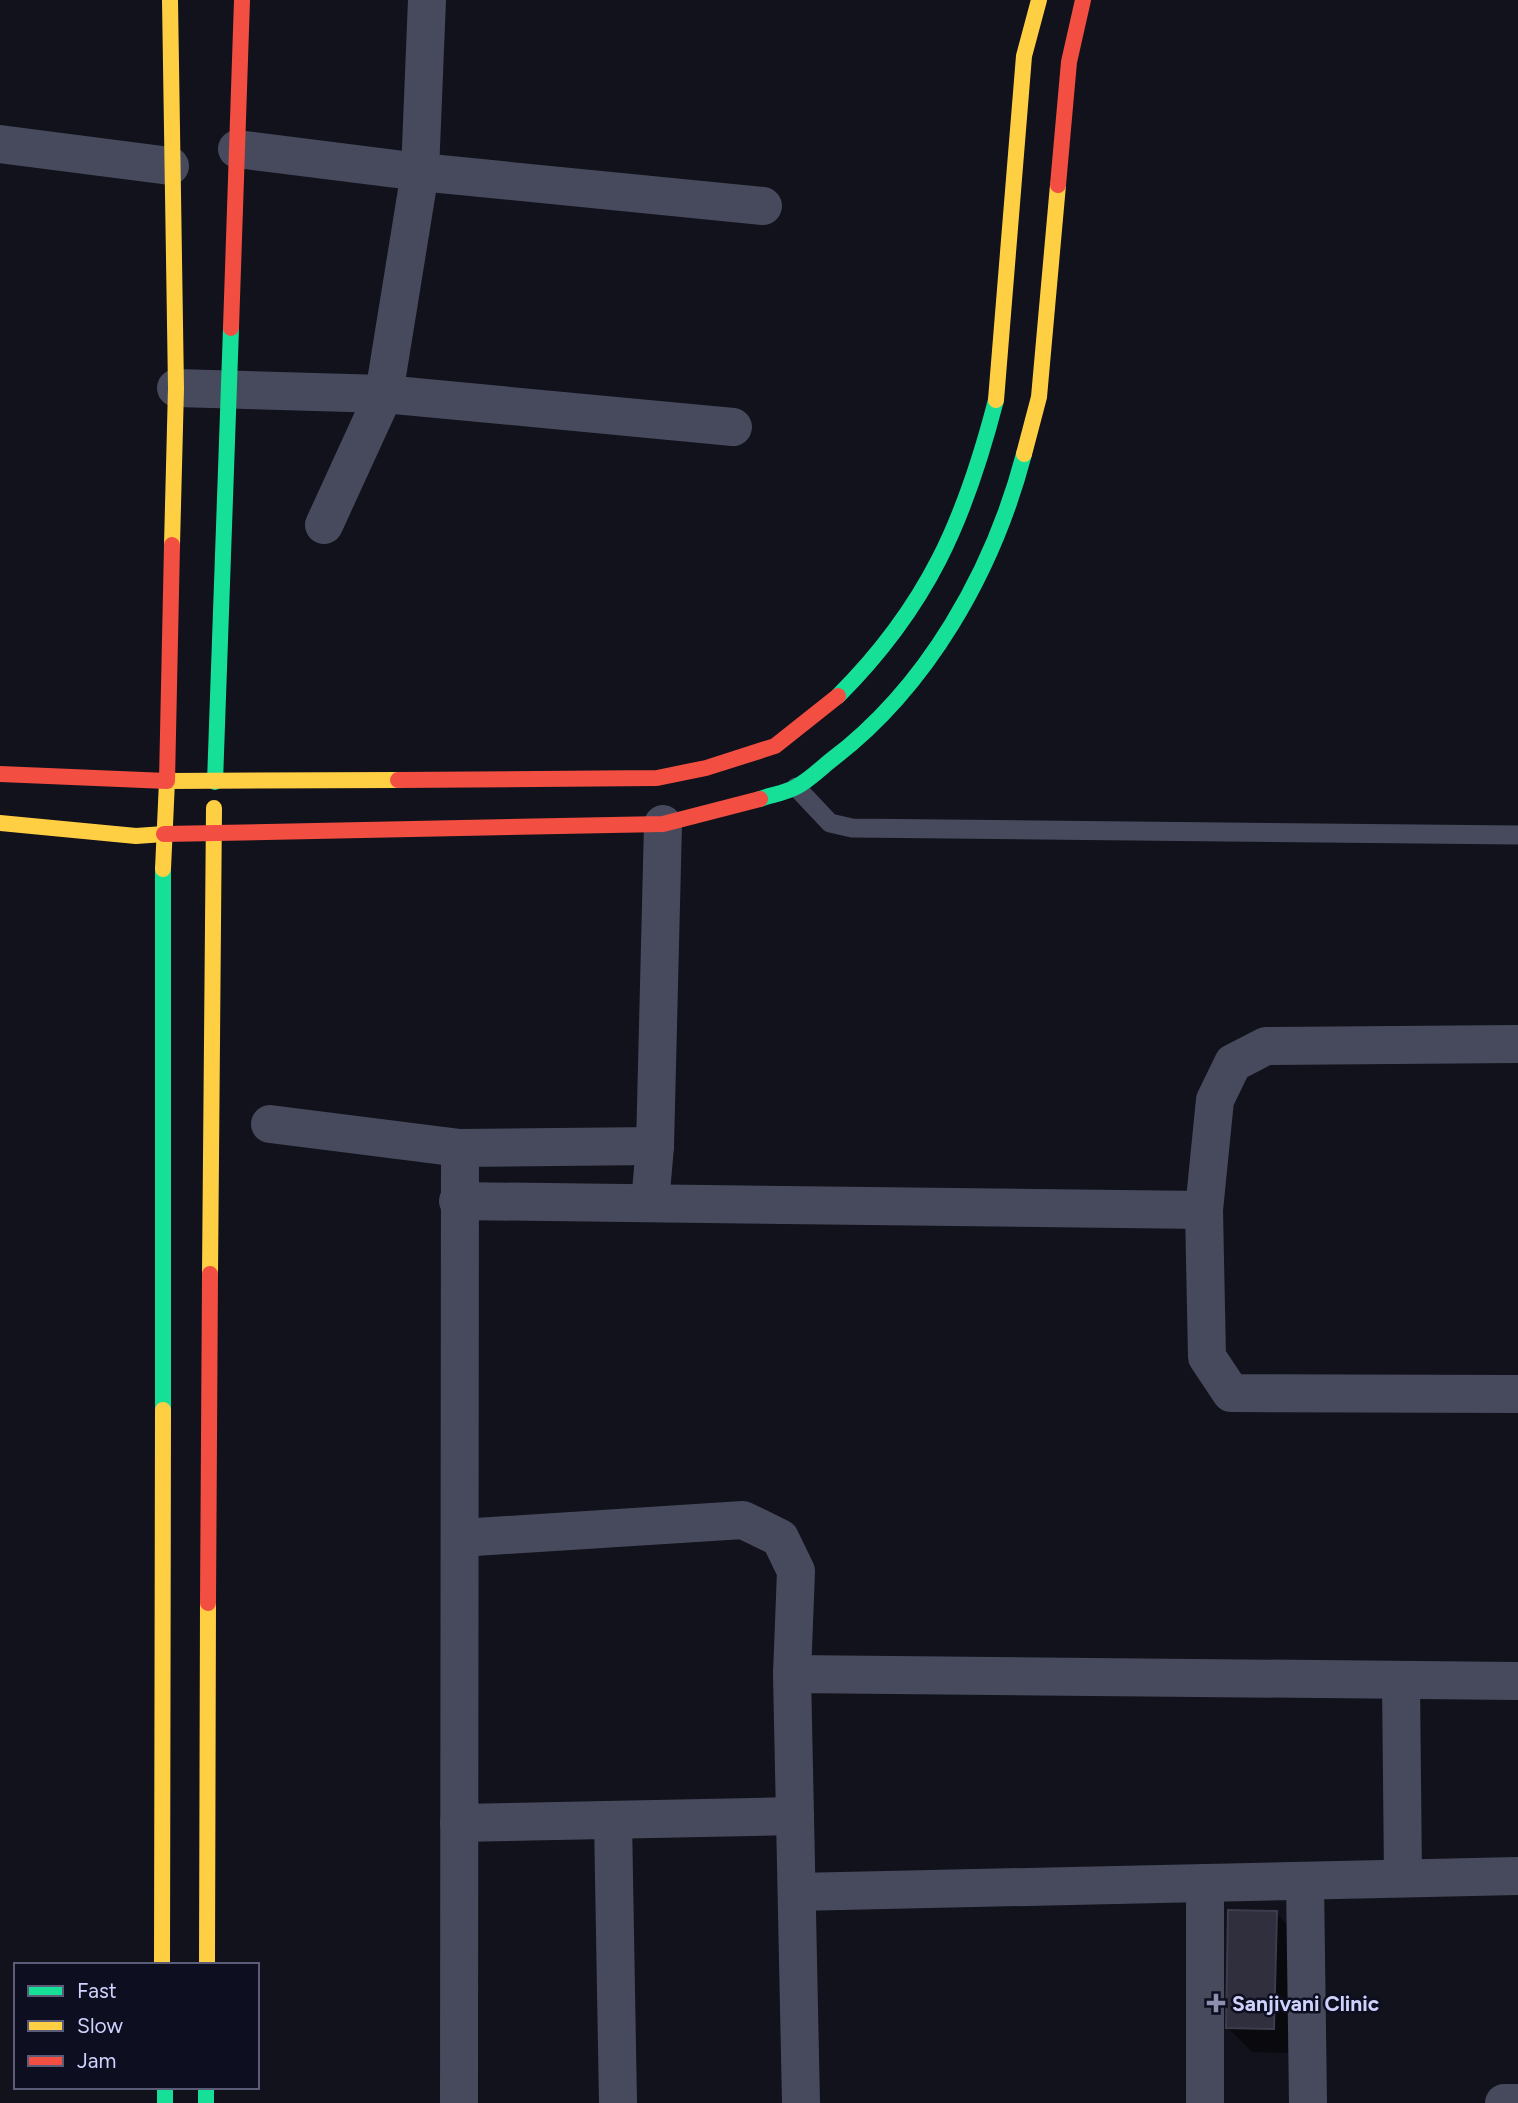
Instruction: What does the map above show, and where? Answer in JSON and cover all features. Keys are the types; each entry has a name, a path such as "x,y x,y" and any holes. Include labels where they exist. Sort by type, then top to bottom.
{"main road":[{"path":"162,1963 160,1865 164,834 176,387 170,166 170,0"},
{"path":"208,1963 213,834 242,0"},
{"path":"0,774 215,782 657,778 706,768 775,746 827,707 873,661 916,601 955,532 979,466 998,392 1018,111 1024,56 1039,0"},
{"path":"0,823 136,835 663,824 718,811 796,787 857,741 908,689 951,625 990,550 1017,480 1039,397 1069,62 1083,0"}],"street":[{"path":"324,525 384,394 421,172 428,0"},
{"path":"0,144 170,166"},
{"path":"237,149 421,172 763,206"},
{"path":"176,387 384,394 733,427"},
{"path":"650,1203 655,1146 663,824"},
{"path":"1518,1044 1266,1046 1233,1063 1215,1100 1204,1210 1207,1357 1231,1393 1518,1394"},
{"path":"271,1124 460,1148 655,1146"},
{"path":"459,2103 460,1148"},
{"path":"458,1201 1204,1210"},
{"path":"460,1538 743,1520 780,1538 796,1571 792,1674 801,2103"},
{"path":"792,1674 1518,1681"},
{"path":"1401,1680 1403,1878"},
{"path":"459,1823 796,1816"},
{"path":"614,1820 618,2103"},
{"path":"797,1892 1518,1876"},
{"path":"1305,1881 1308,2103"},
{"path":"1205,1883 1205,2103"},
{"path":"1504,2103 1518,2103"}],"lane":[{"path":"796,787 830,823 852,828 1518,835"}],"building":[{"path":"1228,1910 1277,1911 1274,2029 1226,2028"}],"traffic: fast":[{"path":"215,782 231,328"},
{"path":"838,696 896,629 939,559 971,484 996,400"},
{"path":"760,799 792,789 813,775 865,732 897,699 926,663 975,584 1011,498 1024,454"},
{"path":"163,869 163,1410"},
{"path":"165,2089 165,2103"},
{"path":"206,2089 206,2103"}],"traffic: slow":[{"path":"170,0 176,388 172,545"},
{"path":"996,400 1024,56 1039,0"},
{"path":"1024,454 1039,397 1058,185"},
{"path":"163,869 167,781 398,780"},
{"path":"210,1274 214,808"},
{"path":"0,823 136,836 164,834"},
{"path":"162,1963 163,1410"},
{"path":"207,1963 208,1603"}],"traffic: jam":[{"path":"231,328 242,0"},
{"path":"1058,185 1069,62 1083,0"},
{"path":"0,774 167,781 172,545"},
{"path":"398,780 657,778 706,768 775,746 838,696"},
{"path":"164,834 663,824 760,799"},
{"path":"208,1603 210,1274"}],"place":[{"name":"Sanjivani Clinic","path":"1216,2003"}]}
